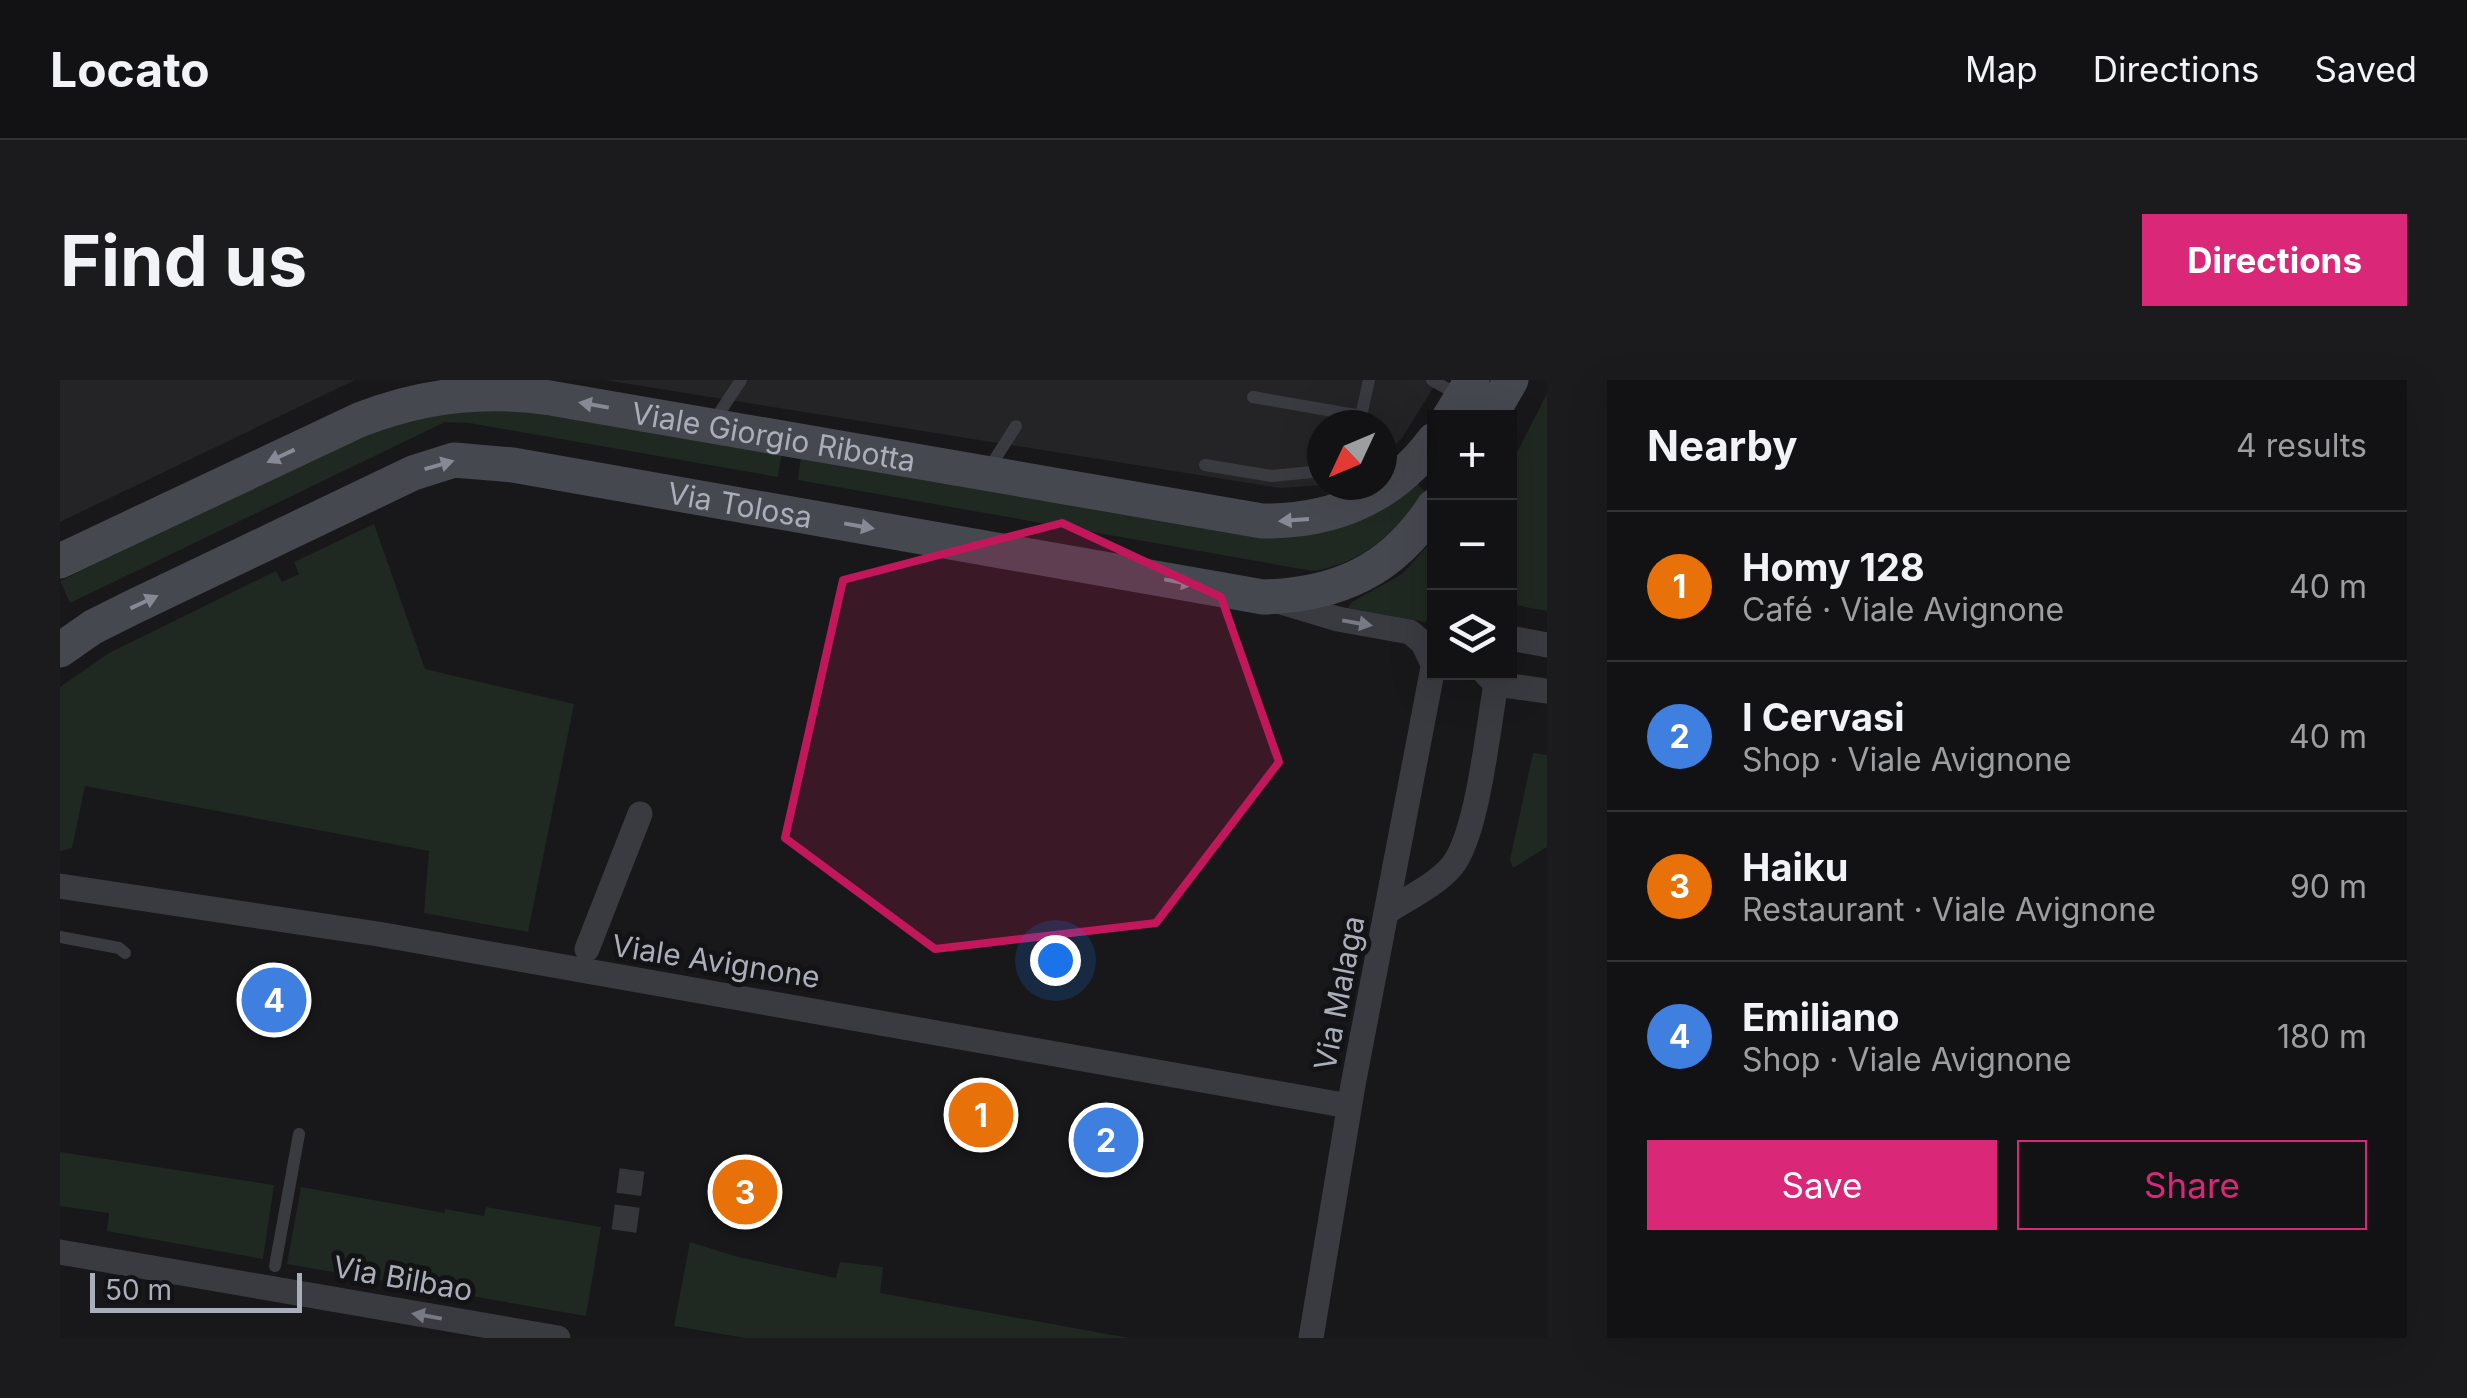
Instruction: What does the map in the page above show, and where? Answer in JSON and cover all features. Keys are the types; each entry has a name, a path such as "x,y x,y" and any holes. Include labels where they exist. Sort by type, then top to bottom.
{"street":[{"path":"1460,398 1511,380"},
{"name":"Viale Giorgio Ribotta","path":"60,561 359,420 431,400 477,394 533,395 1237,518 1298,520 1334,514 1378,494 1408,472 1427,449"},
{"name":"Via Tolosa","path":"60,650 92,627 133,607 413,473 454,460 526,468 1263,597 1338,619 1410,632 1427,650"},
{"path":"1263,597 1323,591 1354,579 1404,545 1427,515"},
{"path":"1517,639 1547,644"},
{"name":"Via Malaga","path":"1310,1338 1349,1106 1431,680"},
{"path":"1388,911 1439,879 1462,851 1470,826 1490,680"},
{"path":"1499,680 1547,691"},
{"path":"586,949 640,814"},
{"name":"Viale Avignone","path":"64,885 378,934 1349,1106"},
{"name":"Via Bilbao","path":"60,1252 480,1332 558,1338"}],"lane":[{"path":"710,426 740,380"},
{"path":"1362,410 1369,380"},
{"path":"1253,397 1313,410"},
{"path":"986,474 1016,426"},
{"path":"1205,464 1272,476 1307,472"},
{"path":"60,937 119,948 125,953"},
{"path":"275,1266 298,1134"}],"highlighted area":[{"path":"1062,523 1221,597 1279,762 1156,923 935,949 785,838 843,580"}],"shaded area":[{"path":"60,380 355,380 60,522"},
{"path":"604,380 1438,380 1397,443 1397,410 1307,410 1307,486 1280,488"},
{"path":"1547,394 1547,611 1517,605 1517,452"},
{"path":"500,408 782,452 778,477 445,422 70,603 60,581 373,431 411,419"},
{"path":"801,456 1308,535 1366,517 1417,484 1426,493 1377,544 1348,561 1313,571 798,480"},
{"path":"374,524 425,669 574,704 528,932 424,913 429,851 85,786 72,848 60,851 60,687 109,653 276,571 282,582 299,574 294,562"},
{"path":"1427,547 1425,622 1348,608 1352,602 1402,574"},
{"path":"1533,753 1547,755 1547,847 1513,868 1510,860"},
{"path":"60,1152 274,1185 263,1259 107,1231 109,1213 60,1206"},
{"path":"301,1187 445,1213 445,1209 484,1216 486,1207 601,1227 586,1316 287,1264"},
{"path":"690,1242 738,1257 836,1278 840,1262 883,1267 880,1293 1129,1338 745,1338 674,1326"}],"tunnel":[{"path":"624,1231 632,1170"}],"place":[{"name":"Emiliano","path":"274,1000"},
{"name":"Homy 128","path":"981,1115"},
{"name":"I Cervasi","path":"1106,1140"},
{"name":"Haiku","path":"745,1192"}]}
